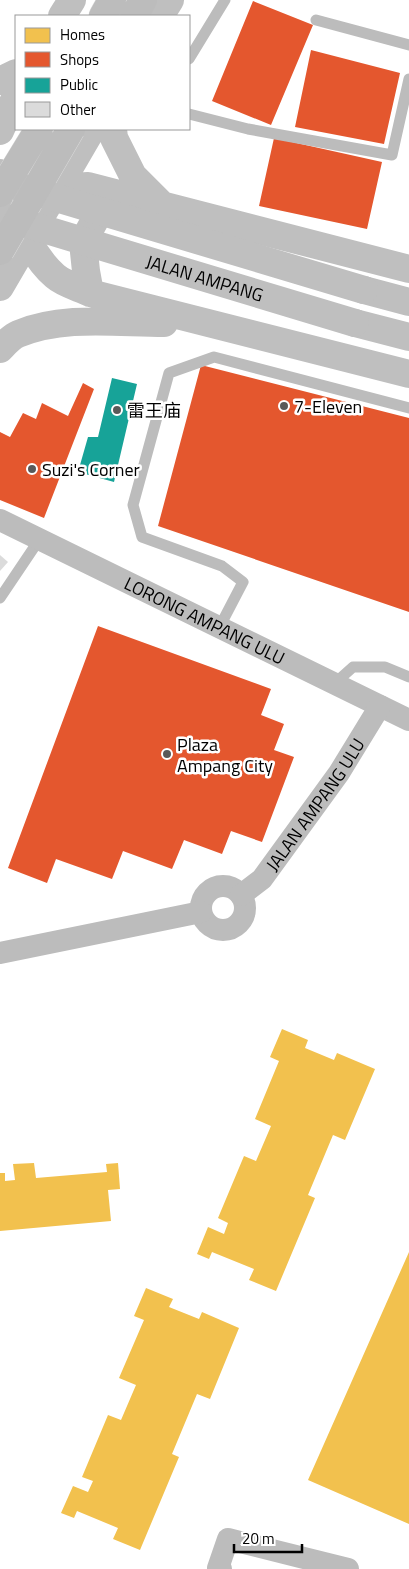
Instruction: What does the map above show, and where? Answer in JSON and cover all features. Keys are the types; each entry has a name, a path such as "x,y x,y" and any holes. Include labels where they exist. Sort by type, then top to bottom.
{"highway":[{"path":"104,15 112,0"},
{"path":"135,15 143,0"},
{"path":"3,199 38,130"},
{"path":"0,251 70,130"}],"main road":[{"path":"63,15 72,0"},
{"path":"161,15 170,0"},
{"path":"0,81 15,74"},
{"path":"0,131 15,98"},
{"path":"1,285 91,130"},
{"path":"112,130 114,138 133,176 162,204"},
{"path":"3,199 48,174 60,171 72,162"},
{"path":"3,199 56,188 88,186 409,269"},
{"path":"90,293 84,252 89,230 101,209 123,195"},
{"path":"3,199 38,257 56,278 90,293 409,374"},
{"path":"1,285 7,250 3,199"},
{"name":"JALAN AMPANG","path":"3,199 409,302"},
{"name":"JALAN AMPANG","path":"3,199 355,323 409,337"},
{"path":"0,349 16,335 41,327 66,323 206,323"}],"street":[{"name":"LORONG AMPANG ULU","path":"0,520 409,720"},
{"name":"JALAN AMPANG ULU","path":"241,895 262,879 339,773 380,706"},
{"path":"228,886 241,895 244,902 244,916 234,927 221,930 214,928 204,919 201,912 203,899 213,888 228,886"},
{"path":"0,953 201,912"},
{"path":"221,1569 218,1568 228,1539 348,1569"}],"lane":[{"path":"190,57 225,0"},
{"path":"316,20 409,45"},
{"path":"190,114 248,129 392,155 409,80"},
{"path":"219,628 243,582 222,566 142,537 133,504 169,373 214,357 409,408"},
{"path":"0,598 39,540"},
{"path":"334,684 353,667 385,667 409,677"}],"building: Homes":[{"path":"224,382 252,389 251,392 332,411 334,402 375,413 372,422 409,431 409,504 304,478 302,486 278,481 279,477 270,475 271,472 262,470 264,466 256,464 254,471 230,465 236,445 220,441 216,455 206,452"},
{"path":"282,1029 308,1040 305,1048 334,1060 337,1053 375,1069 345,1140 333,1135 308,1195 315,1198 276,1291 249,1280 254,1269 212,1252 209,1259 197,1254 208,1227 224,1234 228,1223 218,1218 244,1156 256,1161 271,1126 255,1119 279,1061 270,1057"},
{"path":"34,1163 36,1178 107,1172 106,1164 118,1163 120,1189 108,1190 111,1221 0,1231 0,1173 5,1173 5,1181 15,1180 13,1164"},
{"path":"409,1252 409,1524 308,1480"},
{"path":"146,1288 173,1299 169,1307 199,1319 202,1312 239,1328 210,1399 197,1394 172,1454 179,1457 140,1550 113,1539 118,1528 77,1511 74,1518 61,1513 73,1486 88,1492 93,1481 82,1477 108,1415 121,1420 136,1385 119,1378 144,1320 134,1316"}],"building: Shops":[{"path":"253,1 313,25 271,125 212,101"},
{"path":"311,50 400,73 384,144 295,127"},
{"path":"274,138 382,162 367,229 259,206"},
{"path":"201,365 409,418 409,612 158,526"},
{"name":"Suzi's Corner","path":"83,383 94,389 44,518 0,500 0,432 10,437 23,413 36,419 42,403 68,416"},
{"name":"Plaza Ampang City","path":"98,626 271,689 261,715 284,724 274,750 294,757 262,842 231,831 222,854 184,840 172,869 123,851 112,879 56,859 47,883 8,868"}],"building: Public":[{"name":"雷王庙","path":"112,378 137,384 114,482 78,472 88,437 98,437"}],"building: Other":[{"path":"0,555 8,562 0,571"}],"place":[{"name":"7-Eleven","path":"284,406"},
{"name":"雷王庙","path":"117,410"},
{"name":"Suzi's Corner","path":"32,469"},
{"name":"Plaza Ampang City","path":"167,754"}]}
